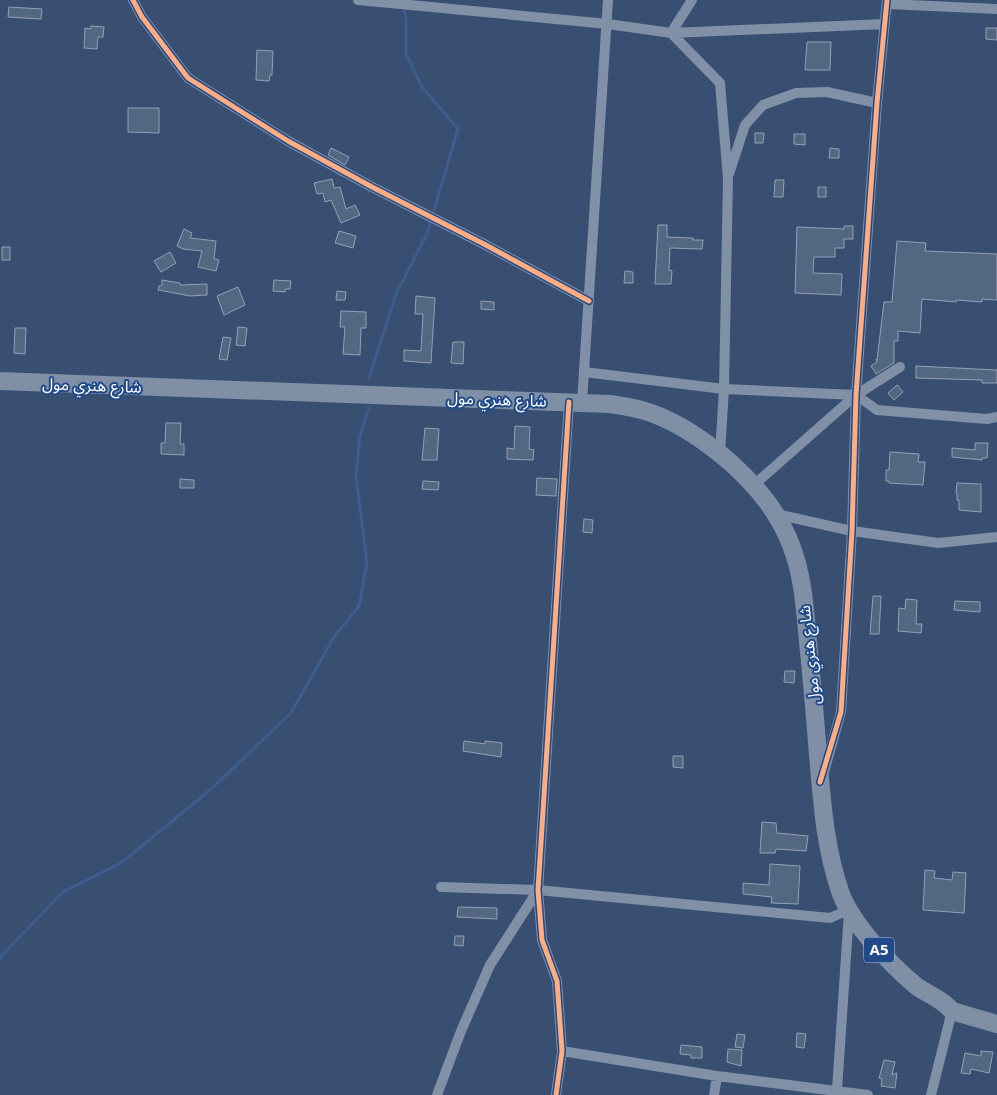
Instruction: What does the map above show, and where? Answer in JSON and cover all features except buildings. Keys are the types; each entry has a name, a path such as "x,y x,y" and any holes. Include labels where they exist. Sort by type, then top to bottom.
{"highway":[{"name":"شارع هنري مول","path":"0,381 610,404 653,413 689,432 720,454 754,485 776,514 791,543 797,560 801,582 824,821 836,878 842,896 860,926 886,958 916,985 948,1005 952,1011 997,1024"}],"street":[{"path":"133,0 142,17 188,78 288,141 372,188 482,243 589,301"},
{"path":"358,0 608,24 671,33 885,24"},
{"path":"556,1095 562,1052 557,981 542,940 538,890 576,402 584,372 608,24 608,0"},
{"path":"671,33 692,0"},
{"path":"820,782 841,712 852,531 856,395 876,103 887,2 997,9"},
{"path":"671,33 720,83 728,180 724,389 720,454"},
{"path":"728,180 745,125 764,105 796,93 827,92 876,103"},
{"path":"754,485 856,395 900,367"},
{"path":"584,372 724,389 856,395 877,410 987,419 997,417"},
{"path":"776,514 852,531 938,543 997,537"},
{"path":"441,887 538,890 830,918 850,909 836,1090"},
{"path":"437,1095 461,1031 490,965 538,890"},
{"path":"931,1095 952,1011"},
{"path":"562,1052 717,1076 868,1095"},
{"path":"714,1095 717,1076"}],"waterway":[{"path":"369,378 396,294 427,234 458,129 422,87 406,54 406,20 403,5"},
{"path":"0,960 2,955 63,892 121,863 210,790 291,713 334,637 359,606 367,562 356,476 360,436 369,407"}],"cycle path":[{"path":"133,0 142,17 188,78 288,141 589,301"},
{"path":"820,782 841,712 852,531 856,395 877,103 887,0"},
{"path":"556,1095 562,1051 557,981 542,940 538,890 569,402"}]}
